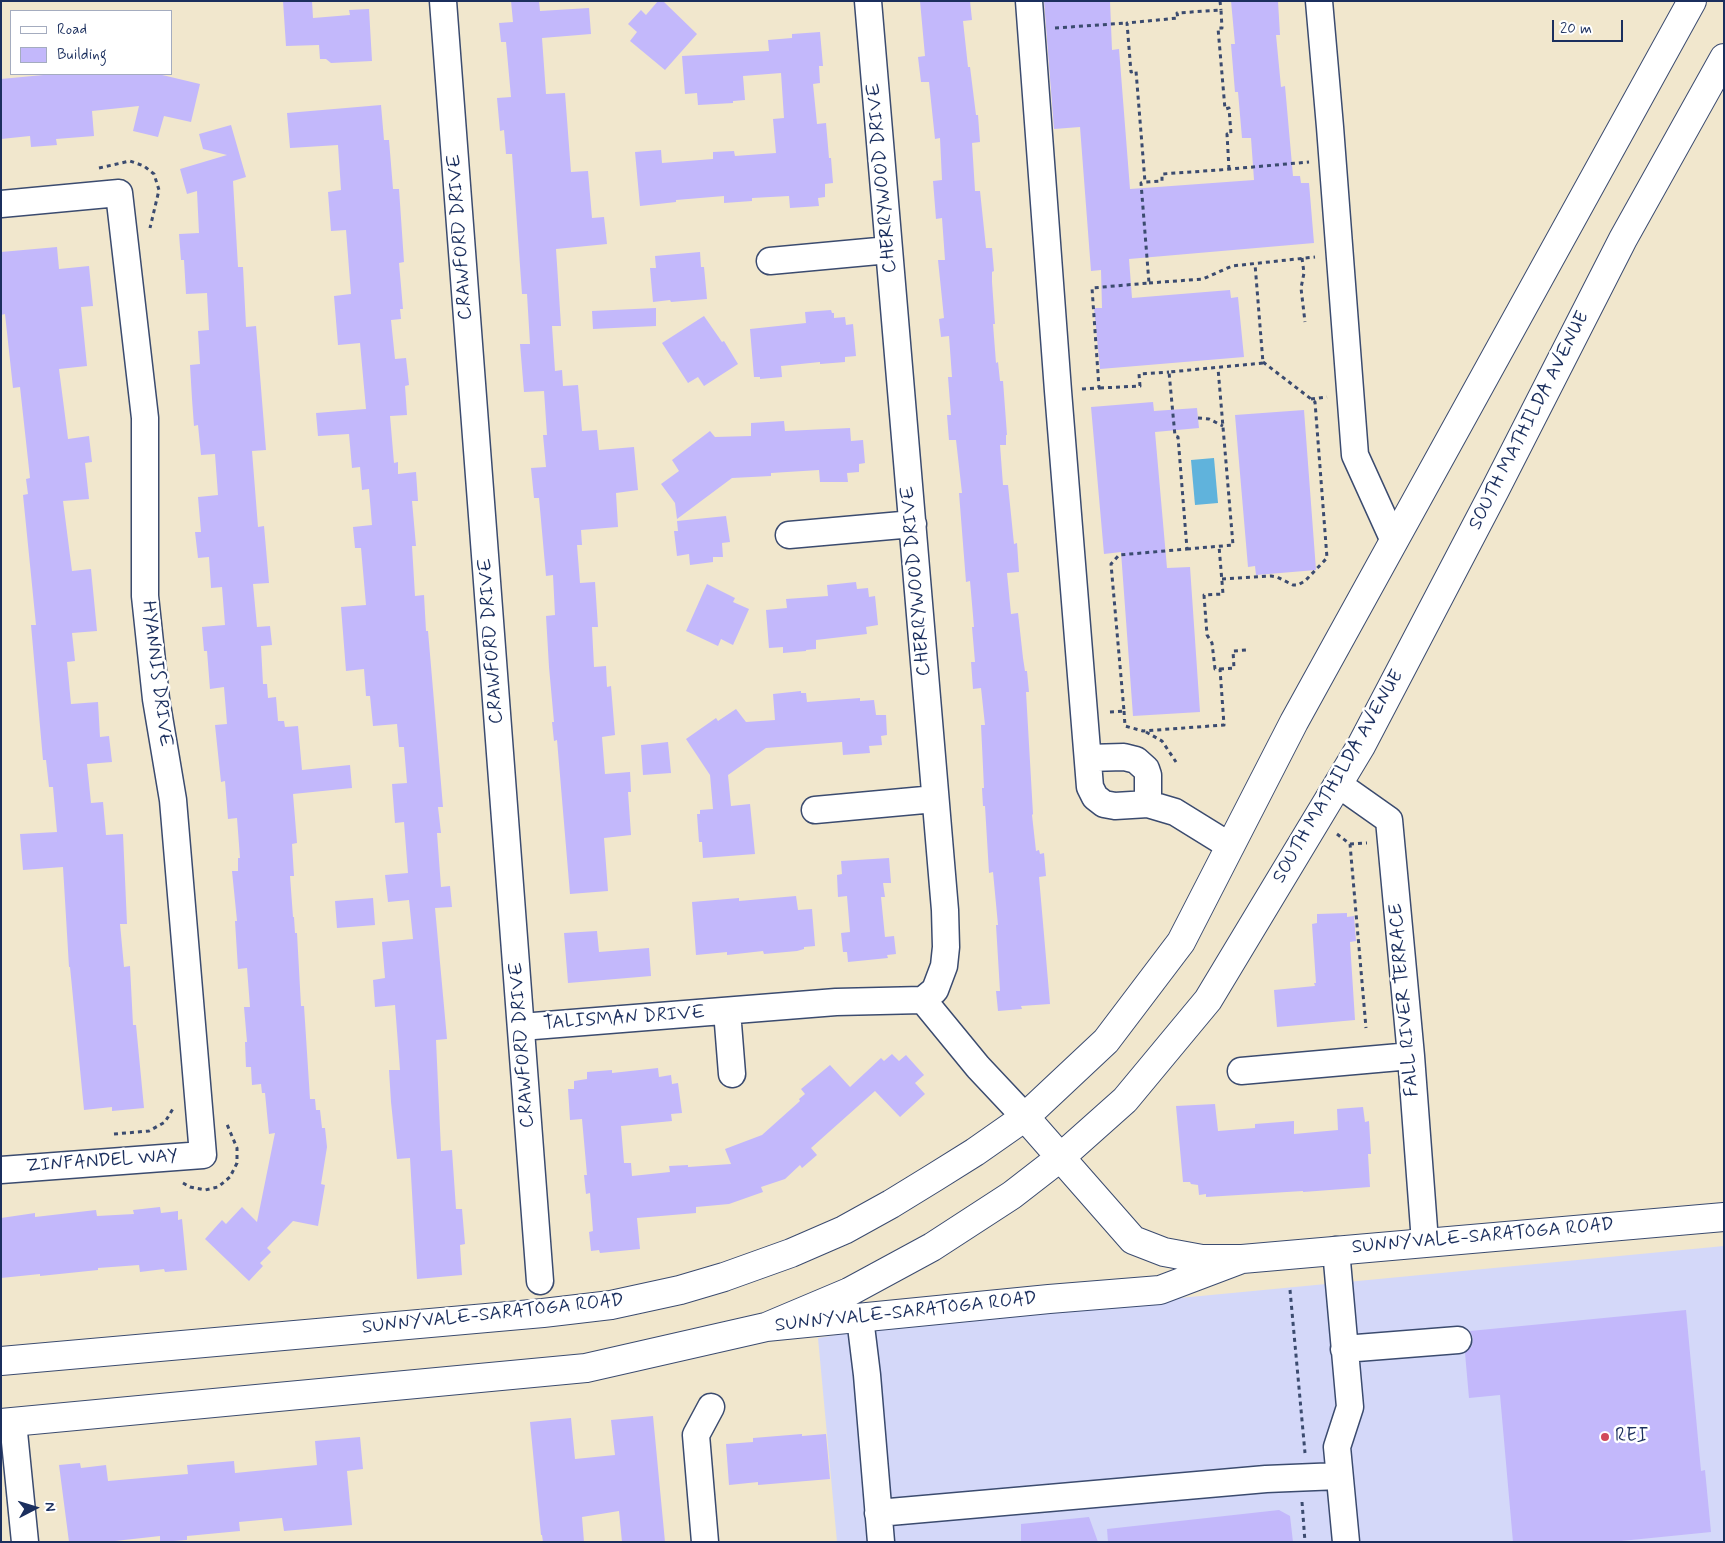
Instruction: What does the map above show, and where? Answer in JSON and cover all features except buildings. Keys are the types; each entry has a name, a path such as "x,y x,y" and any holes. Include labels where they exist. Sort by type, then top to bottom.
{"main road":[{"path":"1025,1117 1106,1041 1181,942 1294,722 1692,1"},
{"name":"SOUTH MATHILDA AVENUE","path":"766,1327 849,1292 932,1247 1012,1194 1062,1157 1125,1100 1208,1000 1361,746 1492,497 1623,239 1724,58"},
{"name":"SUNNYVALE-SARATOGA ROAD","path":"1,1361 543,1313 611,1305 680,1290 774,1259 844,1230 935,1177 1025,1117 1133,1240 1164,1252 1202,1259 1242,1259 1724,1217"},
{"name":"SUNNYVALE-SARATOGA ROAD","path":"7,1422 586,1368 766,1327 1160,1290 1242,1259"}],"street":[{"name":"CRAWFORD DRIVE","path":"443,1 540,1281"},
{"name":"CHERRYWOOD DRIVE","path":"868,1 945,910 946,947 944,966 935,990 923,1000"},
{"path":"1029,1 1090,787 1098,801 1104,804 1115,806 1148,804 1175,812 1230,846"},
{"path":"1319,1 1355,455 1394,541"},
{"name":"HYANNIS DRIVE","path":"1,204 119,193 145,418 146,596 156,698 173,800 203,1155"},
{"path":"770,261 889,250"},
{"path":"789,536 913,524"},
{"path":"1088,758 1124,757 1136,760 1146,769 1148,775 1148,804"},
{"name":"FALL RIVER TERRACE","path":"1338,784 1389,820 1411,1056 1425,1242"},
{"path":"815,810 935,799"},
{"name":"TALISMAN DRIVE","path":"522,1027 836,1002 923,1000"},
{"path":"923,1000 978,1067 1025,1117"},
{"name":"TALISMAN DRIVE","path":"727,1011 732,1074"},
{"path":"1241,1071 1411,1056"},
{"name":"ZINFANDEL WAY","path":"1,1170 203,1155"},
{"path":"1336,1250 1350,1407 1337,1447 1346,1542"},
{"path":"860,1318 867,1375 881,1542"},
{"path":"1344,1348 1458,1340"},
{"path":"705,1542 696,1435 711,1407"},
{"path":"7,1422 25,1542"},
{"path":"878,1513 1257,1480 1340,1476"}],"path":[{"path":"1220,1 1222,28 1218,28 1225,109 1229,108 1231,134 1227,134 1230,169"},
{"path":"1031,30 1178,18 1177,13 1221,10"},
{"path":"1127,23 1131,72 1136,72 1144,182 1141,183 1149,283"},
{"path":"1144,182 1162,181 1162,174 1332,160"},
{"path":"150,236 150,227 159,190 154,174"},
{"path":"1100,388 1092,288 1203,279 1232,266 1302,258 1340,256"},
{"path":"1302,258 1304,273 1301,288 1305,322"},
{"path":"1222,579 1272,576 1293,585 1298,585 1306,581 1327,558 1315,402 1263,362 1254,264"},
{"path":"1058,391 1140,386 1139,374 1263,364 1263,362"},
{"path":"1176,762 1162,741 1152,734 1125,726 1111,564 1119,555 1233,545 1218,368"},
{"path":"1169,372 1175,436 1178,437 1187,549"},
{"path":"1311,399 1335,397"},
{"path":"1198,418 1210,419 1223,426"},
{"path":"1219,546 1223,594 1204,595 1207,635 1212,643 1215,669 1234,668 1233,651 1247,650"},
{"path":"1143,731 1224,725 1219,669"},
{"path":"1084,714 1124,711"},
{"path":"1335,832 1350,844 1372,842"},
{"path":"1350,844 1366,1028"},
{"path":"224,1116 237,1148 237,1163 230,1177"},
{"path":"110,1134 149,1131 165,1122"},
{"path":"1290,1290 1306,1458 1301,1493 1305,1542"}],"shaded area":[{"path":"1724,1246 1724,1542 837,1542 818,1338 897,1325"}],"water":[{"path":"1214,458 1218,503 1195,505 1191,460"}],"place":[{"name":"REI","path":"1605,1437"}]}
